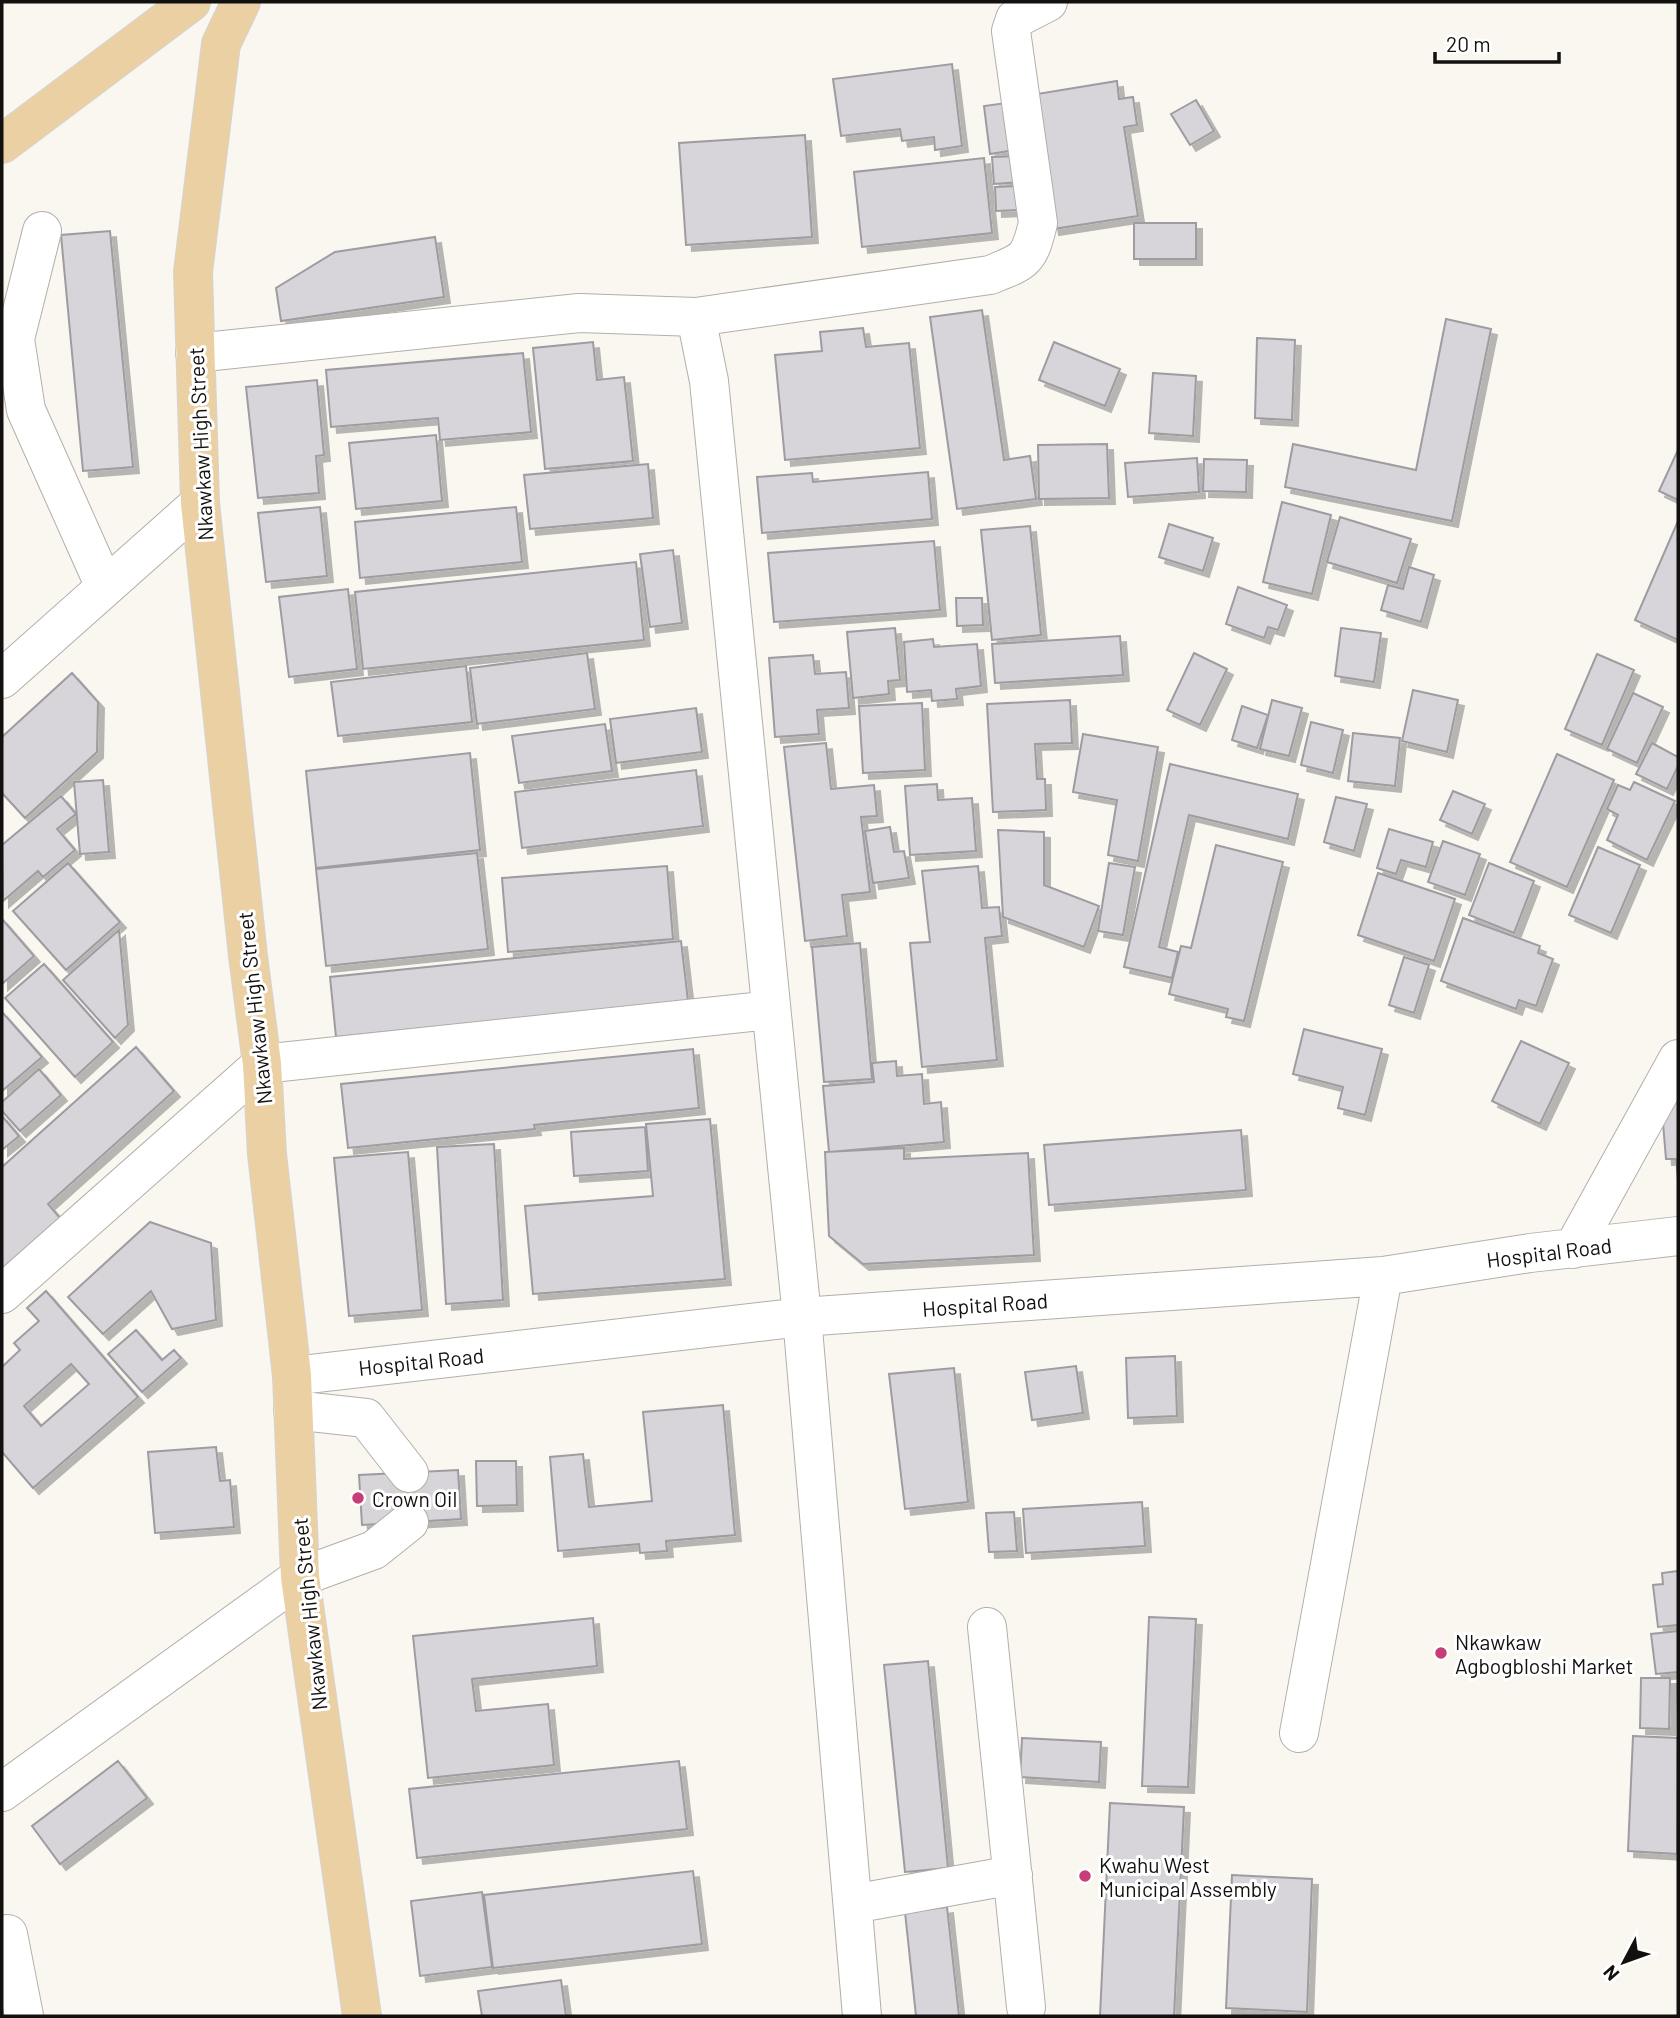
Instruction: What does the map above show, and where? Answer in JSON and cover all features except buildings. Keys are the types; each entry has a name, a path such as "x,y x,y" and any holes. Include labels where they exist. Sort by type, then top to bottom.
{"main road":[{"path":"2,144 191,2"},
{"name":"Nkawkaw High Street","path":"241,2 221,44 193,272 200,503 248,956 262,1063 267,1154 292,1393 300,1577 362,2016"}],"street":[{"path":"195,353 579,313 696,317 990,275 1020,263 1032,249 1038,223 1011,31 1015,19 1048,2"},
{"path":"42,230 15,339 26,410 105,587"},
{"path":"696,317 709,381 802,1317 862,2016"},
{"path":"2,679 200,503"},
{"path":"2,1294 262,1063 771,1010"},
{"path":"1573,1249 1678,1059"},
{"name":"Hospital Road","path":"292,1393 802,1317 1383,1276 1530,1253 1678,1236"},
{"path":"1299,1733 1383,1276"},
{"path":"292,1393 366,1418 409,1473"},
{"path":"2,1792 300,1577 374,1550 409,1522"},
{"path":"987,1626 1026,2007"},
{"path":"853,1903 1013,1875"},
{"path":"8,1934 24,2016"}],"tunnel":[{"path":"409,1473 409,1522"}],"place":[{"name":"Crown Oil","path":"358,1498"},
{"name":"Nkawkaw Agbogbloshi Market","path":"1441,1653"},
{"name":"Kwahu West Municipal Assembly","path":"1085,1876"}]}
